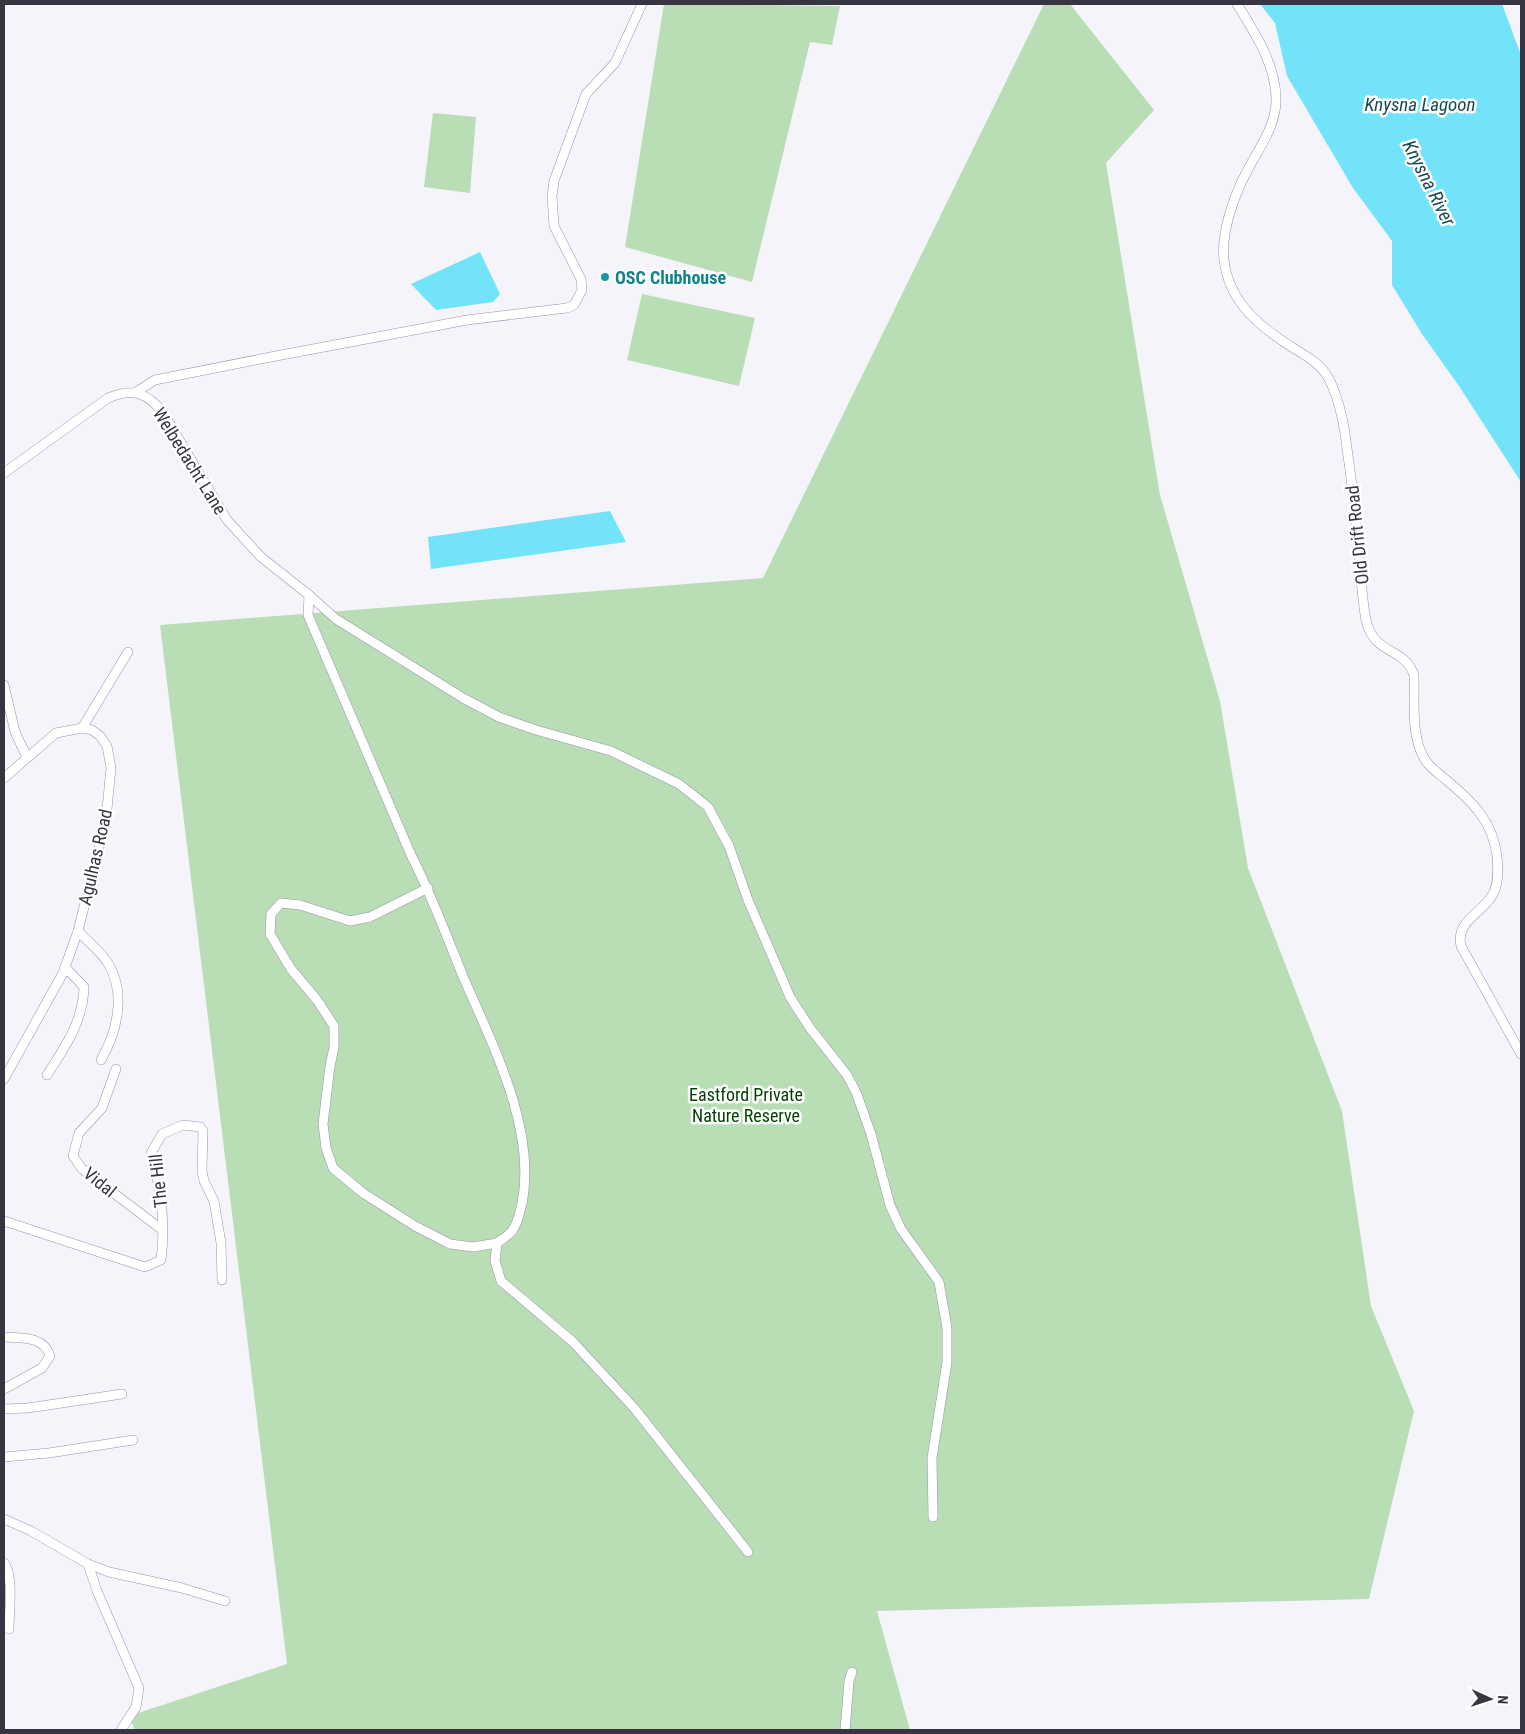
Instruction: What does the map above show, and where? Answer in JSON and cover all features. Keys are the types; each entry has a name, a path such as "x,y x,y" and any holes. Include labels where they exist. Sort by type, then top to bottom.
{"street":[{"path":"4,473 108,398 124,392 136,392 155,380 467,320 567,308 574,305 582,290 581,279 554,226 552,196 554,180 586,94 615,63 642,4"},
{"name":"Old Drift Road","path":"1237,4 1261,45 1272,75 1276,101 1274,116 1267,134 1244,176 1229,217 1224,258 1230,290 1253,319 1321,366 1329,379 1344,420 1364,607 1370,632 1374,640 1411,666 1414,675 1417,742 1422,757 1480,810 1494,839 1497,856 1496,886 1492,896 1465,924 1459,939 1461,946 1521,1054"},
{"name":"Welbedacht Lane","path":"136,392 149,397 164,414 227,520 261,557 336,619 463,698 499,717 536,730 611,751 679,784 708,807 730,846 748,900 790,998 810,1028 847,1075 856,1092 871,1134 890,1205 901,1229 939,1282 947,1328 947,1362 932,1458 933,1516"},
{"path":"309,595 308,615 412,856 428,888 500,1063 521,1129 525,1176 519,1217 511,1232 497,1243 473,1247 450,1244 415,1226 363,1193 333,1168 326,1148 324,1124 330,1066 334,1047 334,1026 317,1000 291,969 270,934 271,914 281,903 327,913 350,921 370,917 428,888"},
{"path":"4,778 56,733 82,728 128,652"},
{"path":"4,685 15,732 27,757"},
{"name":"Agulhas Road","path":"4,1079 65,967 78,931 106,818 111,768 107,746 100,736 92,730 82,728"},
{"path":"78,931 103,956 116,981 118,1003 112,1040 101,1060"},
{"path":"47,1075 70,1039 84,1003 84,988 65,967"},
{"name":"Vidal","path":"116,1069 102,1108 79,1133 73,1156 82,1170 162,1229"},
{"name":"The Hill","path":"4,1221 145,1268 161,1260 163,1244 162,1197 151,1153 162,1134 183,1125 200,1127 204,1131 202,1171 204,1181 214,1201 221,1243 222,1280"},
{"path":"497,1243 495,1261 501,1281 573,1342 635,1409 748,1552"},
{"path":"4,1337 39,1342 47,1348 50,1356 42,1368 4,1389"},
{"path":"4,1409 28,1408 122,1394"},
{"path":"4,1457 49,1453 133,1440"},
{"path":"4,1519 31,1530 88,1564 110,1572 182,1588 224,1601"},
{"path":"4,1563 7,1567 9,1582 9,1629"},
{"path":"88,1564 97,1590 139,1688 136,1707 121,1730"},
{"path":"845,1730 849,1681 852,1672"}],"green space":[{"path":"664,4 840,6 832,45 810,42 752,282 625,247"},
{"name":"Eastford Private Nature Reserve","path":"1044,4 1070,4 1154,110 1106,163 1160,495 1220,701 1248,868 1342,1111 1371,1306 1414,1411 1369,1599 877,1611 910,1730 135,1730 129,1716 287,1664 160,625 763,578"},
{"path":"433,113 476,117 470,193 424,187"},
{"path":"642,294 755,318 739,386 627,360"}],"water":[{"name":"Knysna Lagoon","path":"1260,4 1502,4 1521,55 1521,482 1459,386 1422,334 1392,285 1392,241 1353,188 1287,76 1275,23"},
{"path":"480,252 500,294 493,302 436,310 411,284"},
{"path":"610,511 626,542 431,569 428,537"}],"place":[{"name":"OSC Clubhouse","path":"605,277"}],"water label":[{"name":"Knysna River","path":"1429,183"}]}
